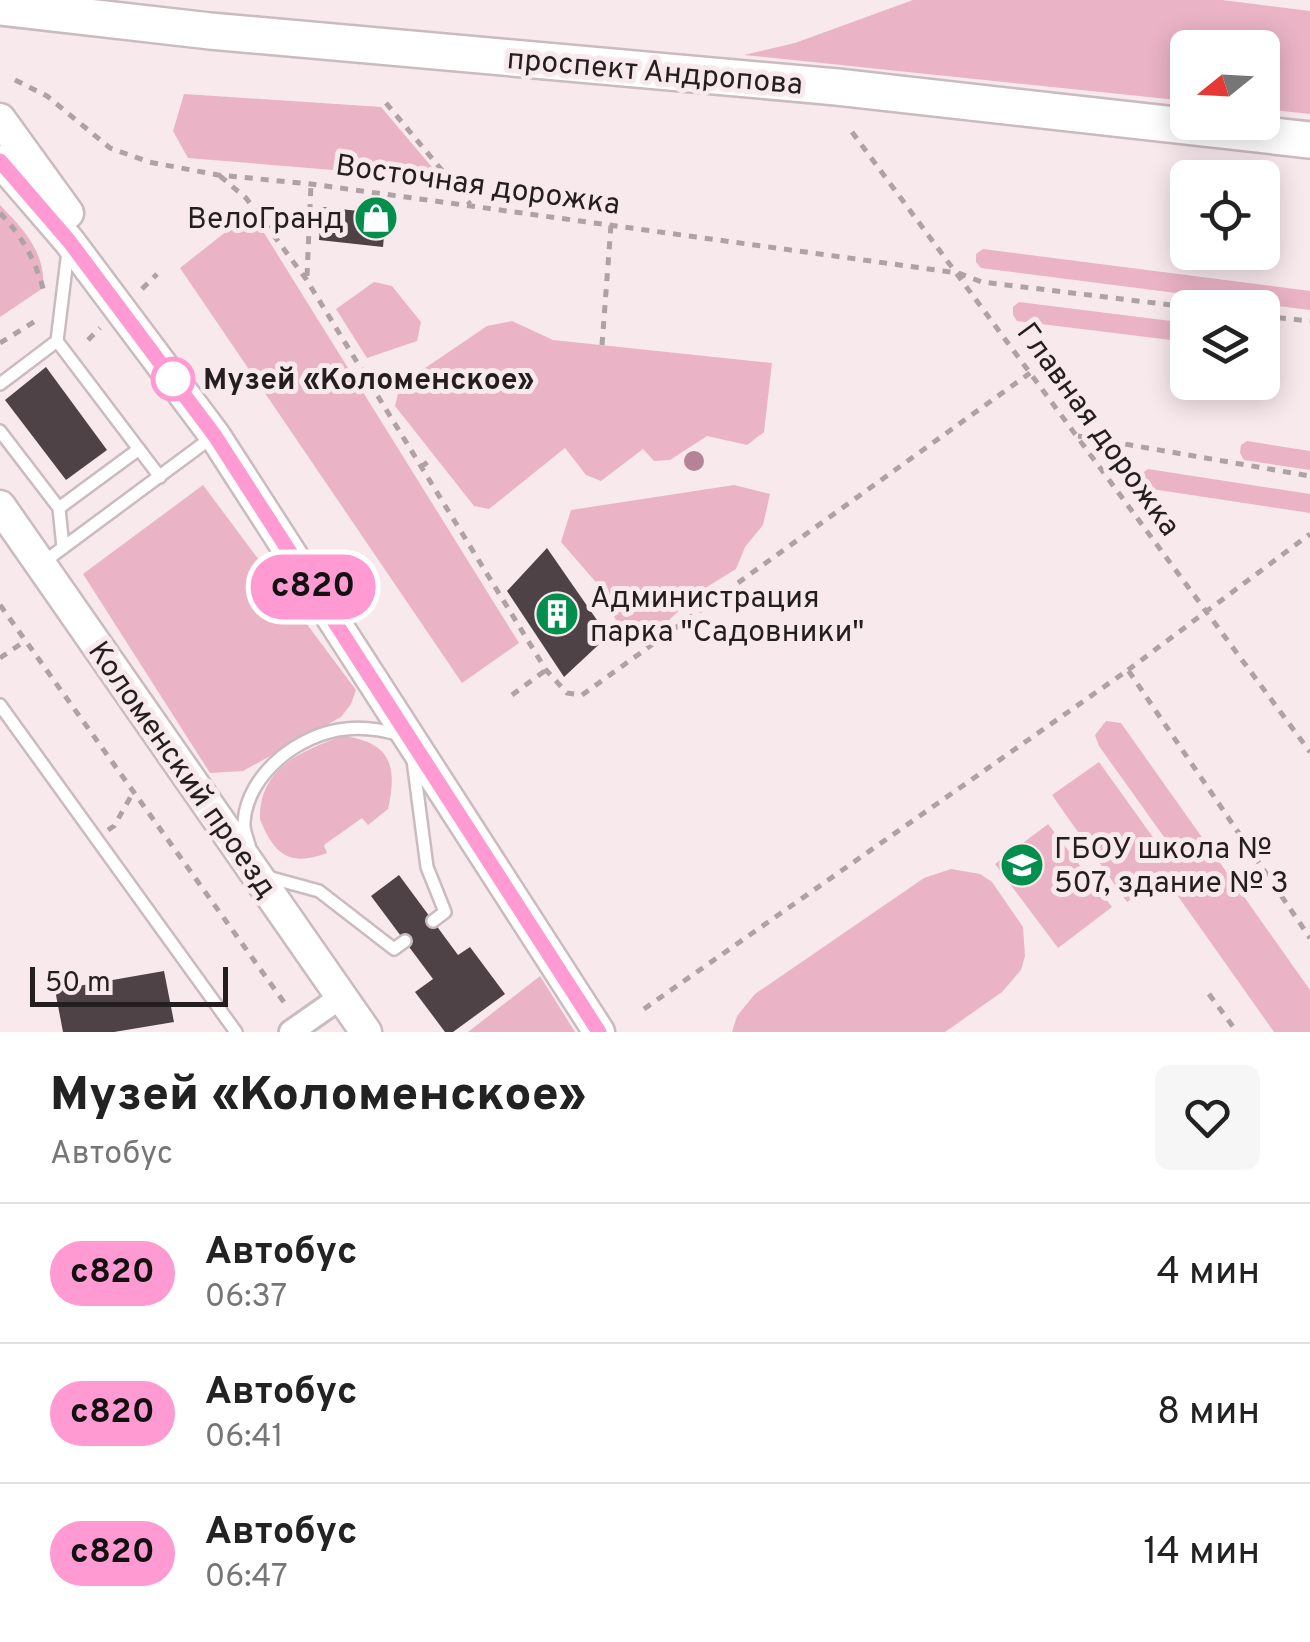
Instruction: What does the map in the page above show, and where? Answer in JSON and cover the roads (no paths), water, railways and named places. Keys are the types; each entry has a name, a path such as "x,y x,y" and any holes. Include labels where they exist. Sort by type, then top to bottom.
{"main road":[{"name":"проспект Андропова","path":"0,7 210,31 837,87 1310,140"},
{"path":"0,26 66,15"},
{"path":"0,119 68,211 69,241"},
{"path":"0,162 69,241 215,436 599,1032"},
{"name":"Коломенский проезд","path":"0,506 52,557 256,874 366,1032"}],"street":[{"path":"291,1022 342,997"}],"lane":[{"path":"69,241 57,341 160,477"},
{"path":"0,384 57,341"},
{"path":"0,431 59,508 52,557"},
{"path":"52,557 215,436"},
{"path":"59,508 140,449"},
{"path":"0,705 236,1032"},
{"path":"405,942 394,950 319,891 256,874 244,823 262,774 286,754 318,736 344,728 384,730 410,738 428,868 445,912 433,921"}],"place":[{"name":"ВелоГранд","path":"376,218"},
{"name":"Музей «Коломенское»","path":"173,379"},
{"name":"Администрация парка \"Садовники\"","path":"557,614"},
{"name":"ГБОУ школа № 507, здание № 3","path":"1022,865"}]}
